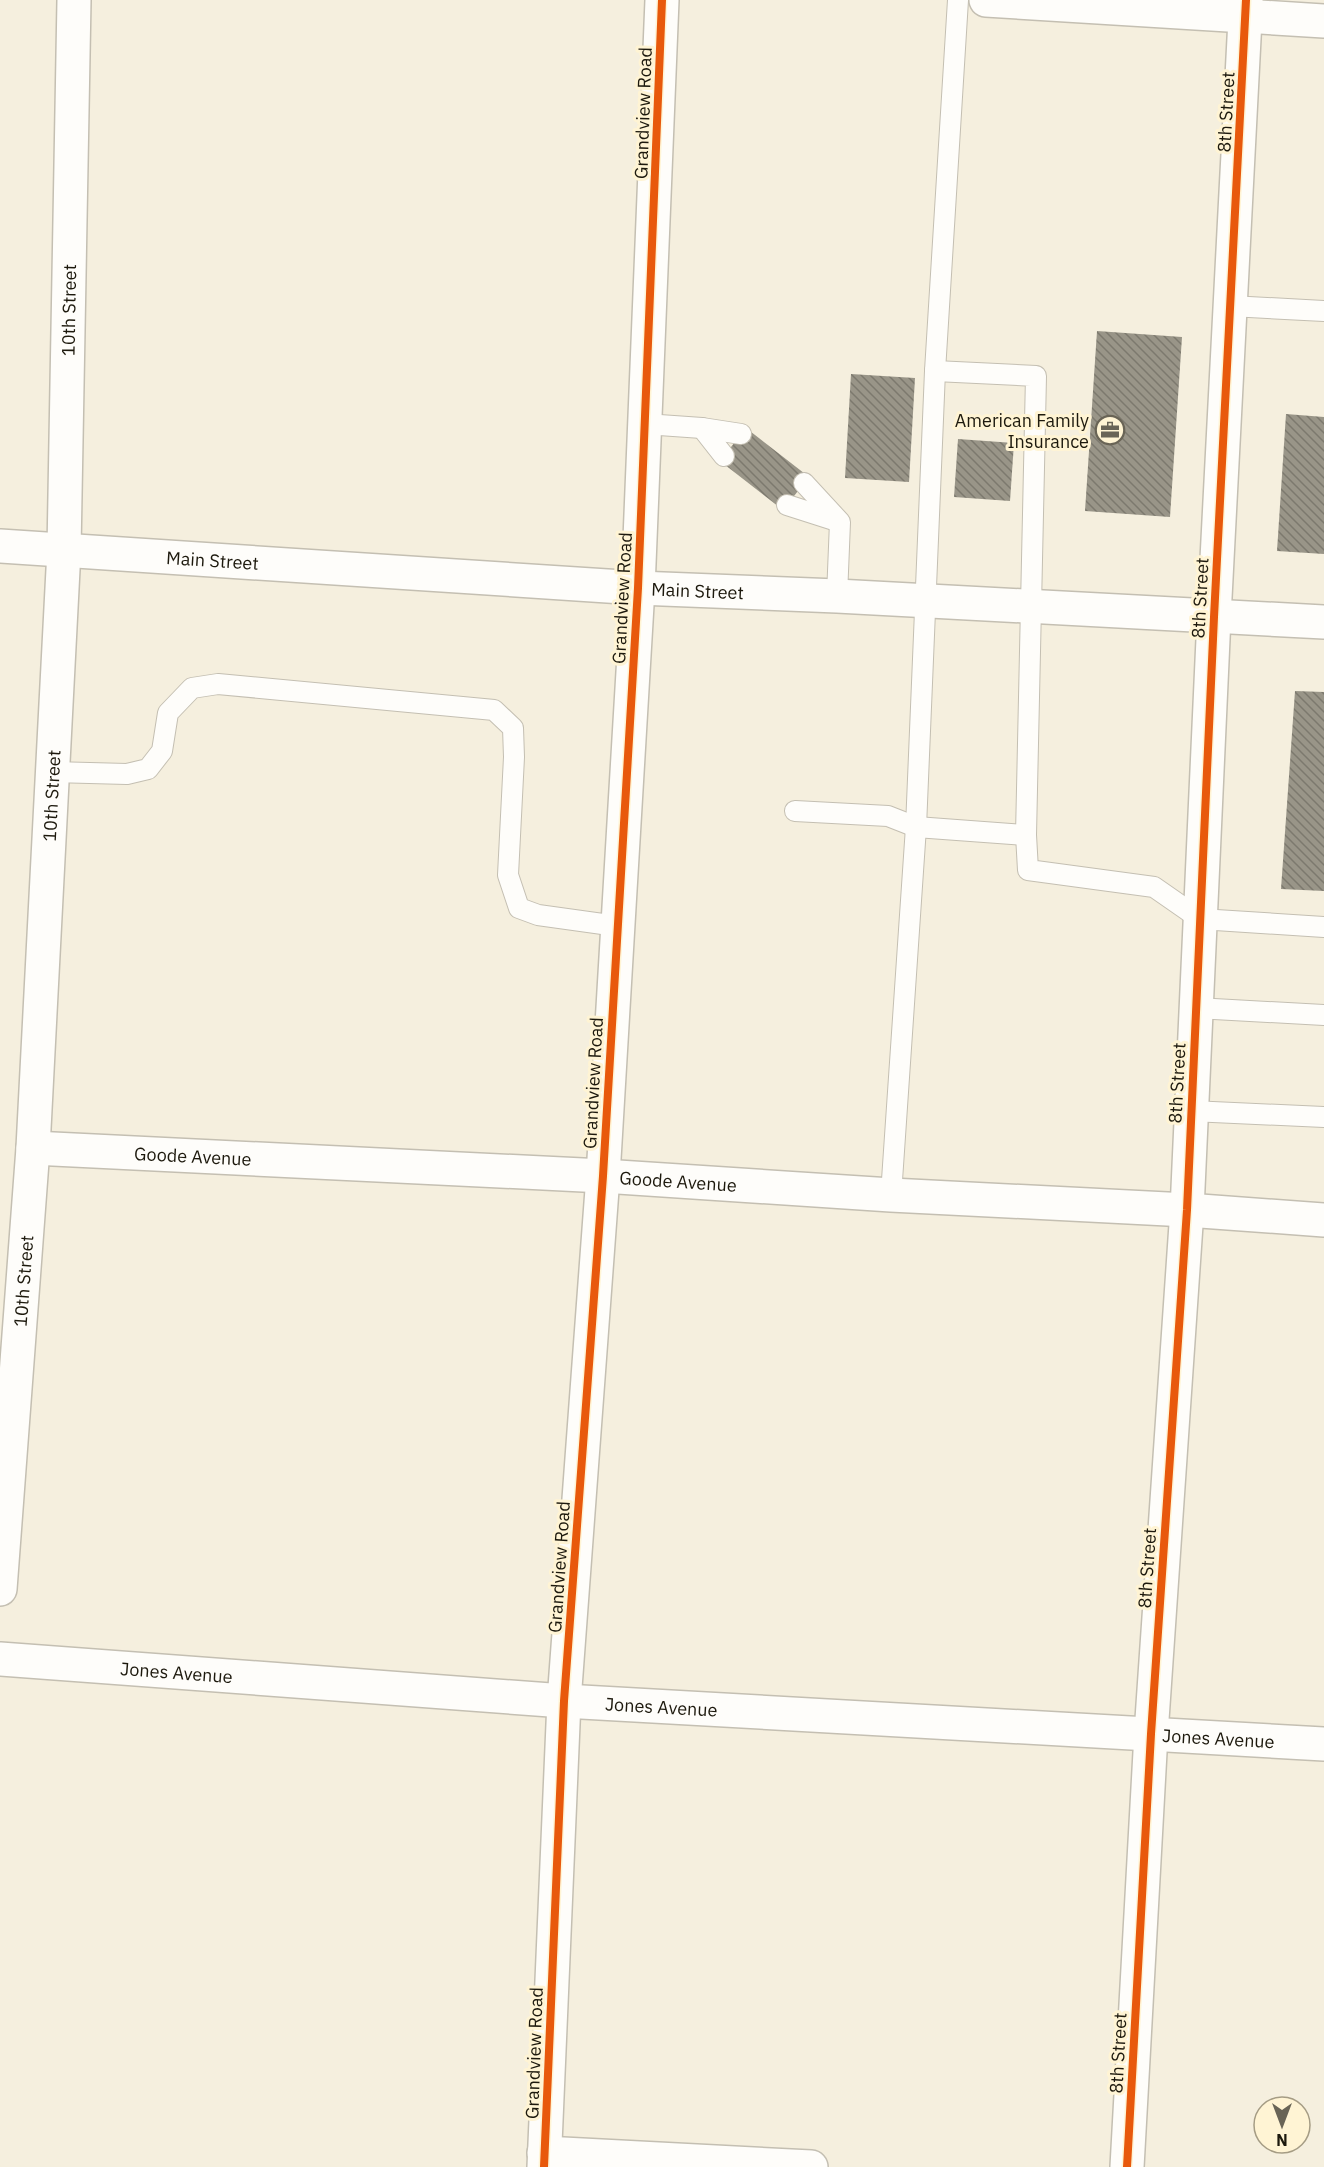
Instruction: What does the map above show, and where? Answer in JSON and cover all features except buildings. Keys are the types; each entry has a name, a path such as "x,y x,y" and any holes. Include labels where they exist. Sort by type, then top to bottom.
{"street":[{"name":"10th Street","path":"0,1589 33,1148 64,550 74,0"},
{"name":"Grandview Road","path":"544,2160 564,1701 603,1176 638,588 662,0"},
{"path":"986,0 1246,8 1324,21"},
{"name":"8th Street","path":"1127,2167 1151,1734 1187,1210 1214,617 1246,8"},
{"name":"Main Street","path":"0,546 638,588 1324,622"},
{"name":"Goode Avenue","path":"33,1148 603,1176 1324,1220"},
{"name":"Jones Avenue","path":"0,1659 564,1701 1324,1744"},
{"path":"544,2160 812,2167"}],"lane":[{"path":"891,1195 916,827 935,371 958,0"},
{"path":"1230,306 1324,311"},
{"path":"935,371 1036,376 1026,835 1028,870 1154,887 1200,920 1324,927"},
{"path":"645,424 702,428 741,434"},
{"path":"702,428 724,456"},
{"path":"804,483 840,522 837,597"},
{"path":"788,505 840,522"},
{"path":"52,772 128,774 148,769 162,751 168,713 192,688 218,684 494,710 513,728 514,757 508,875 519,908 538,915 617,926"},
{"path":"795,811 888,816 916,827 1026,835"},
{"path":"1196,1008 1324,1015"},
{"path":"1191,1111 1324,1117"}],"cycle path":[{"path":"544,2167 564,1701 603,1176 638,588 662,0"},
{"path":"1127,2167 1151,1734 1187,1210 1214,617 1246,0"}],"place":[{"name":"American Family Insurance","path":"1110,430"}]}
